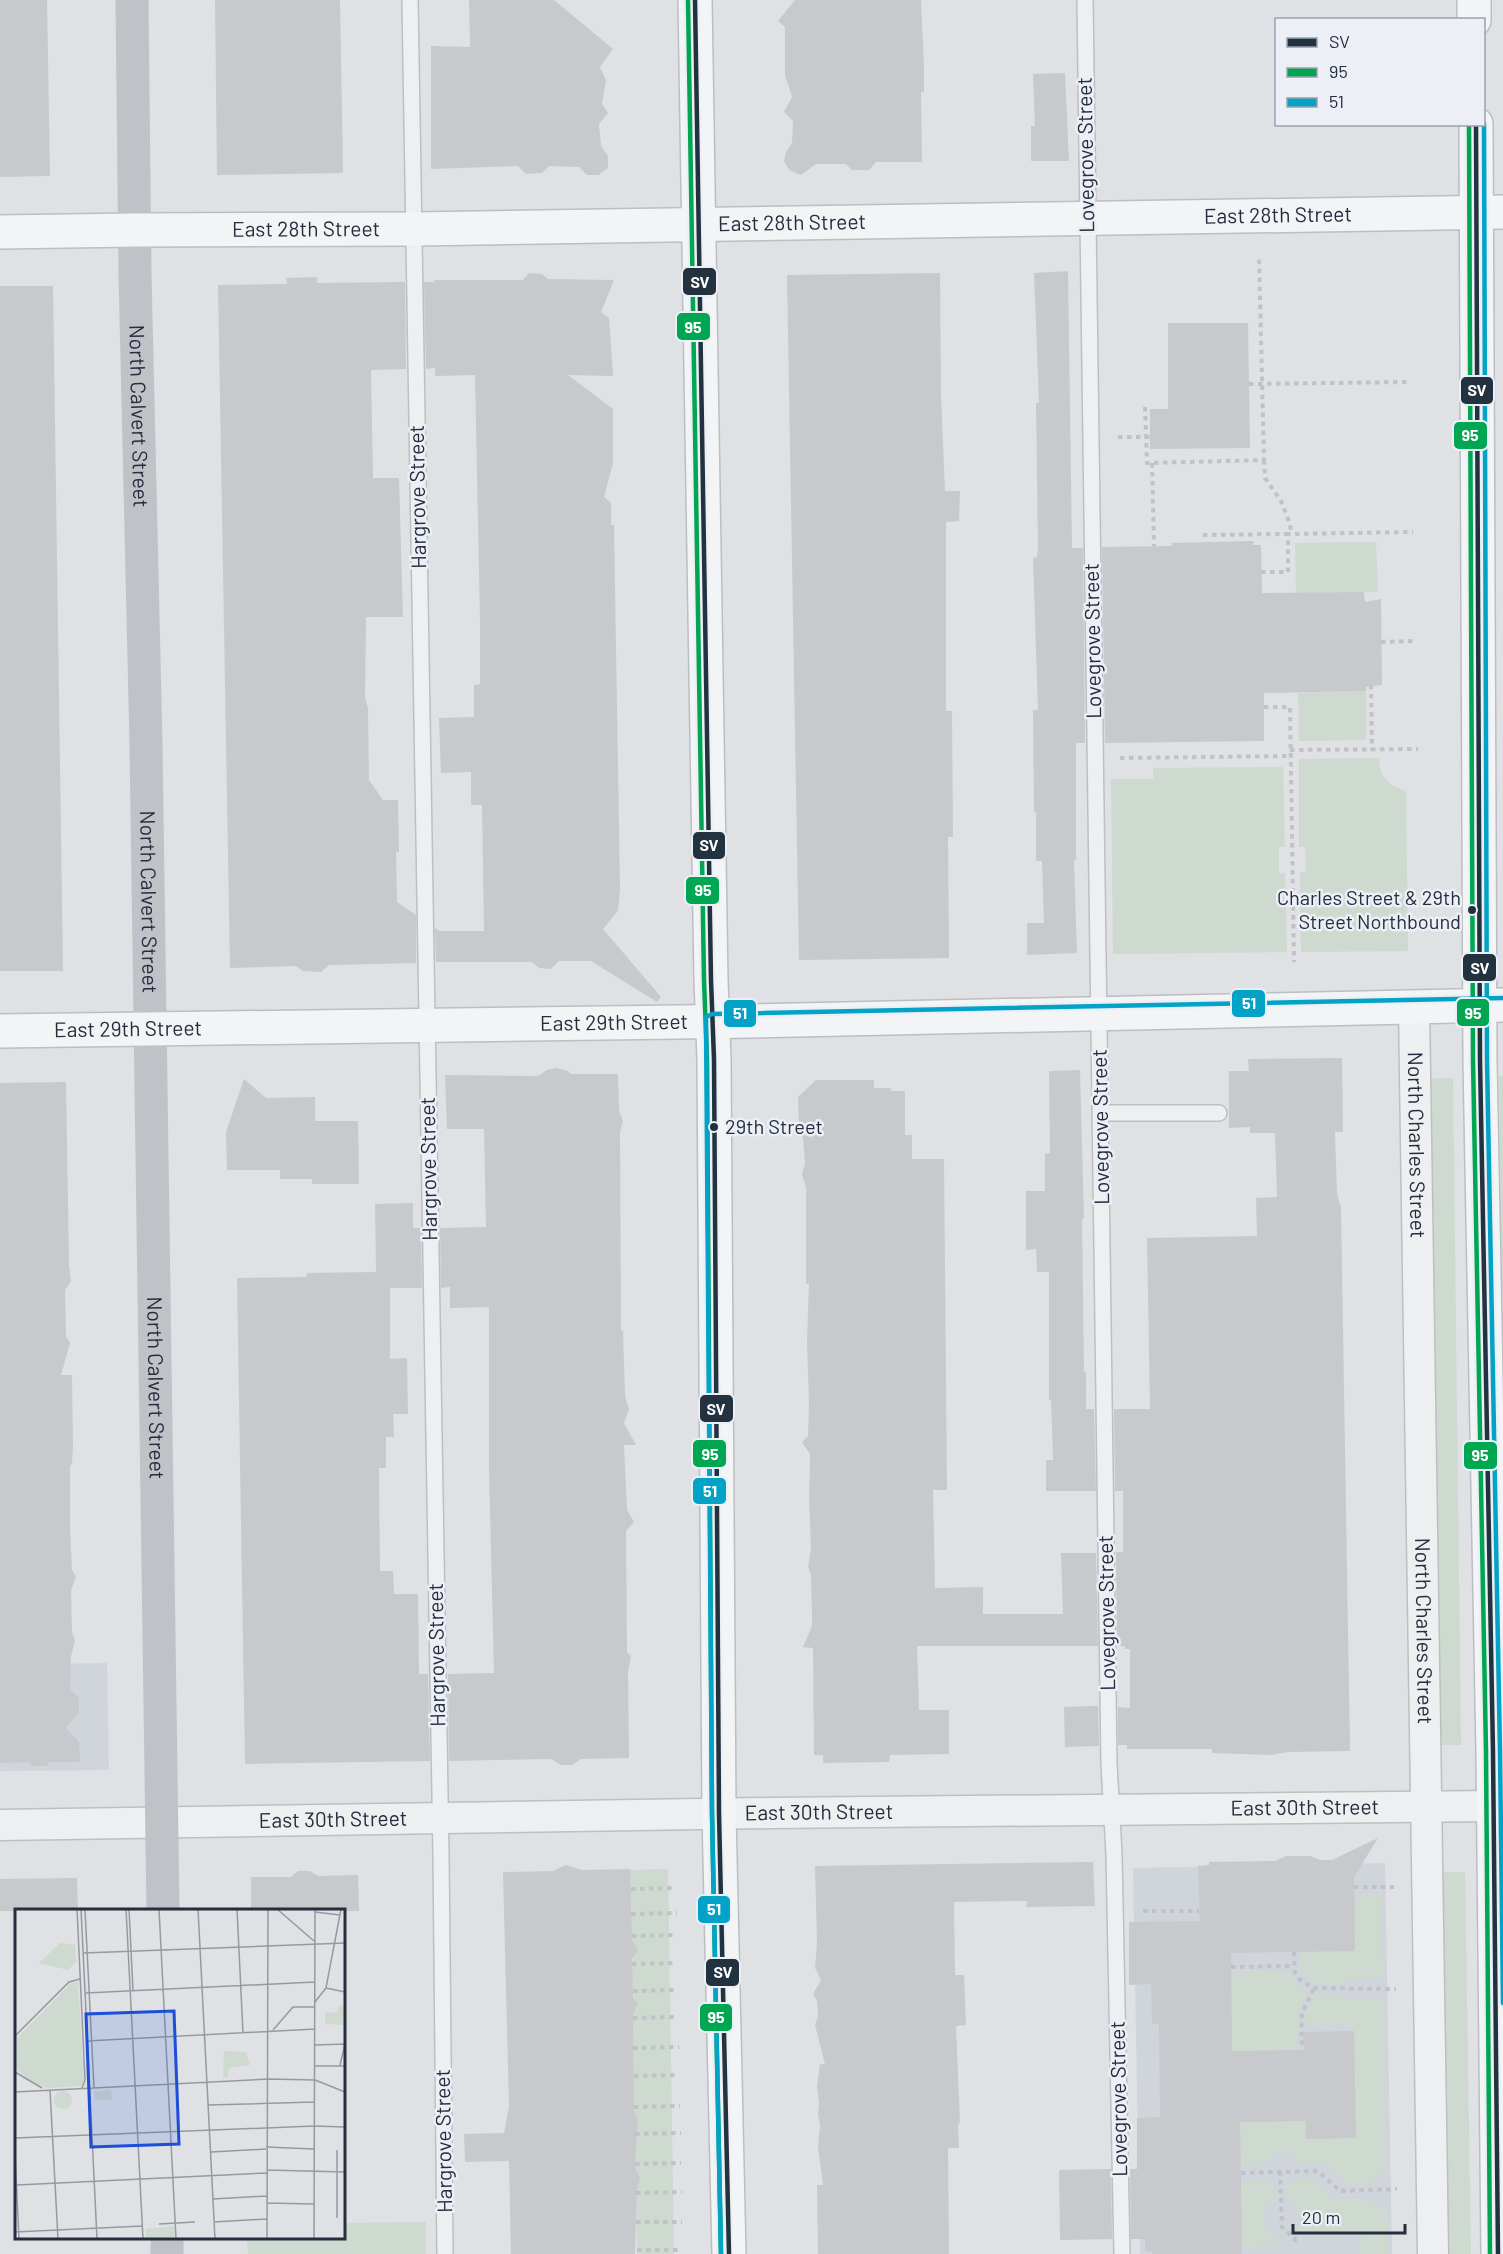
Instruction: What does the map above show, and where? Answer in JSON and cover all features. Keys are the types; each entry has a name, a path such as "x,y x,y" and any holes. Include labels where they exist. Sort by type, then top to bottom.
{"main road":[{"name":"North Calvert Street","path":"132,0 134,230 146,744 163,1909"},
{"path":"695,0 714,1082 719,1813 729,2254"},
{"path":"1474,0 1474,18"},
{"path":"1476,126 1490,212 1494,1806 1498,2254"},
{"name":"East 28th Street","path":"0,232 414,229 1490,212"},
{"name":"East 29th Street","path":"0,1031 712,1021 1491,1005"}],"street":[{"name":"North Charles Street","path":"1414,1007 1433,2254"},
{"name":"East 30th Street","path":"0,1825 719,1813 1494,1806"}],"lane":[{"name":"Hargrove Street","path":"410,0 445,2254"},
{"name":"Lovegrove Street","path":"1085,0 1086,219 1109,1764 1114,1854 1122,2254"},
{"path":"1101,1113 1219,1113"}],"path":[{"path":"1259,256 1265,478 1281,501 1290,525 1288,572 1261,572"},
{"path":"1249,384 1410,382"},
{"path":"1145,407 1148,437 1146,463 1264,460"},
{"path":"1116,438 1148,437"},
{"path":"1152,463 1154,546"},
{"path":"1203,534 1413,532"},
{"path":"1382,642 1416,641"},
{"path":"1371,685 1372,750"},
{"path":"1264,707 1290,707 1294,962"},
{"path":"1290,750 1418,749"},
{"path":"1112,758 1290,756"},
{"path":"1354,1887 1386,1887"},
{"path":"631,1889 676,1888"},
{"path":"1172,1911 1199,1911"},
{"path":"631,1914 677,1913"},
{"path":"632,1936 677,1935"},
{"path":"1294,1952 1295,1973 1300,1980 1314,1988 1396,1989"},
{"path":"632,1964 677,1963"},
{"path":"1231,1967 1294,1966"},
{"path":"1304,2043 1301,2039 1302,2013 1314,1988"},
{"path":"633,1991 678,1990"},
{"path":"633,2018 678,2017"},
{"path":"633,2048 679,2047"},
{"path":"634,2076 679,2075"},
{"path":"634,2107 680,2106"},
{"path":"635,2134 681,2133"},
{"path":"635,2164 681,2163"},
{"path":"1240,2173 1318,2171 1340,2191 1399,2189"},
{"path":"1280,2172 1282,2227 1295,2239 1295,2246"},
{"path":"636,2193 682,2192"},
{"path":"636,2222 682,2222"},
{"path":"636,2250 682,2250"}],"shaded area":[{"path":"1376,542 1378,592 1296,593 1295,543"},
{"path":"1366,691 1366,740 1299,741 1298,693"},
{"path":"1379,758 1379,765 1386,780 1406,791 1408,951 1301,952 1300,873 1306,872 1305,847 1299,847 1299,759"},
{"path":"1283,767 1285,847 1279,847 1279,873 1285,873 1287,952 1113,954 1111,779 1153,779 1153,768"},
{"path":"1499,1076 1503,1076 1503,1347"},
{"path":"1453,1078 1461,1745 1435,1745 1426,1079"},
{"path":"107,1663 109,1770 0,1771 0,1665"},
{"path":"1385,1863 1392,2254 1140,2254 1133,1868"},
{"path":"668,1869 674,2254 637,2254 636,2188 639,2178 635,2167 638,2120 634,2111 633,2013 636,2004 631,1970 636,1950 631,1940 630,1870"},
{"path":"1437,1872 1465,1872 1471,2254 1443,2254"},
{"path":"1381,1893 1383,1978 1347,1979 1341,1984 1330,1984 1313,1982 1304,1976 1301,1971 1300,1952 1355,1951 1354,1902 1360,1894"},
{"path":"1290,1971 1296,1983 1308,1992 1300,2009 1298,2050 1229,2051 1232,1973"},
{"path":"1316,1995 1341,1996 1348,2000 1383,2000 1386,2173 1377,2173 1377,2179 1371,2179 1371,2183 1345,2184 1344,2179 1340,2179 1340,2174 1335,2174 1334,2169 1330,2168 1330,2163 1294,2164 1293,2153 1273,2153 1273,2159 1268,2159 1268,2165 1240,2165 1230,2122 1306,2121 1306,2139 1356,2138 1354,2031 1349,2031 1348,2023 1305,2024 1307,2011"},
{"path":"1294,2179 1315,2179 1315,2184 1320,2184 1320,2189 1325,2189 1325,2194 1330,2194 1330,2199 1371,2199 1371,2204 1377,2204 1378,2209 1387,2209 1388,2254 1361,2254 1360,2234 1300,2234 1299,2206 1294,2206 1294,2200 1289,2200 1289,2184 1294,2184"},
{"path":"1268,2180 1268,2185 1273,2186 1273,2200 1269,2200 1269,2205 1263,2206 1263,2231 1268,2231 1269,2235 1276,2235 1276,2246 1242,2247 1241,2181"},
{"path":"426,2222 426,2254 248,2254 247,2239 345,2239 345,2223"}],"building":[{"path":"0,0 47,0 50,176 0,177"},
{"path":"215,0 340,0 343,173 217,175"},
{"path":"469,0 554,0 613,49 600,67 606,80 602,104 608,113 599,124 601,146 608,156 608,168 599,175 587,175 579,167 549,166 542,173 526,174 518,166 431,169 431,46 470,47"},
{"path":"795,0 921,0 924,67 924,92 921,92 922,162 876,162 869,170 852,170 846,164 816,164 801,175 789,170 784,161 786,152 792,143 793,121 784,112 792,97 785,75 785,27 778,21"},
{"path":"1065,73 1069,161 1031,161 1031,126 1035,126 1033,74"},
{"path":"1068,271 1072,548 1083,548 1085,743 1076,743 1076,860 1074,860 1077,953 1027,955 1027,923 1044,923 1042,861 1036,861 1036,812 1034,812 1033,710 1038,710 1033,558 1037,557 1038,548 1036,403 1039,403 1034,273"},
{"path":"529,273 542,274 548,279 614,280 601,312 609,318 613,376 568,375 613,409 613,463 604,497 611,503 611,525 614,525 620,888 618,911 603,929 661,997 657,1002 591,961 559,961 551,969 539,968 532,962 436,962 435,928 439,931 484,931 482,805 471,805 471,772 441,773 439,718 474,717 474,685 480,684 480,621 475,375 435,376 435,368 426,369 424,282 523,280"},
{"path":"940,273 945,491 960,491 959,521 946,522 946,711 952,711 953,837 948,837 949,958 799,960 787,275"},
{"path":"317,277 317,283 405,282 406,369 371,370 373,478 399,478 403,617 366,617 365,698 368,708 369,780 383,800 398,800 397,902 416,915 416,963 329,965 321,972 303,971 296,966 230,968 218,285 287,284 286,278"},
{"path":"0,286 53,286 63,971 0,971"},
{"path":"1168,323 1248,323 1250,448 1150,449 1150,409 1168,409"},
{"path":"1254,541 1253,545 1261,545 1262,593 1364,592 1365,602 1381,599 1382,685 1366,687 1366,691 1264,693 1264,741 1105,743 1102,547"},
{"path":"1342,1058 1343,1132 1335,1132 1337,1194 1341,1208 1350,1751 1288,1752 1271,1755 1212,1753 1212,1749 1127,1749 1127,1745 1118,1745 1118,1707 1130,1708 1130,1649 1117,1646 1116,1552 1123,1552 1123,1491 1115,1491 1114,1409 1150,1409 1147,1238 1257,1236 1256,1198 1277,1197 1275,1133 1250,1133 1250,1127 1229,1128 1229,1071 1249,1071 1248,1059"},
{"path":"556,1068 566,1070 571,1074 618,1074 619,1111 623,1121 620,1133 621,1330 623,1330 625,1396 629,1409 624,1423 636,1445 624,1445 627,1510 634,1522 626,1531 627,1652 631,1656 628,1672 629,1758 581,1759 572,1765 561,1765 551,1759 449,1761 448,1674 494,1673 489,1470 489,1307 450,1308 450,1287 441,1288 440,1228 486,1227 484,1129 447,1129 445,1075 538,1076 547,1070"},
{"path":"1080,1070 1084,1219 1082,1219 1084,1372 1086,1372 1086,1409 1094,1409 1096,1491 1046,1491 1046,1460 1053,1460 1051,1400 1049,1400 1049,1272 1037,1272 1036,1249 1026,1250 1026,1191 1045,1191 1045,1154 1050,1153 1049,1071"},
{"path":"244,1079 266,1098 315,1097 315,1121 358,1121 359,1184 312,1184 312,1179 280,1179 280,1170 227,1170 226,1132"},
{"path":"816,1080 874,1080 874,1088 905,1091 905,1135 912,1135 912,1159 944,1159 947,1490 933,1490 935,1588 983,1587 983,1614 1063,1614 1061,1553 1096,1553 1098,1646 917,1646 919,1710 949,1710 949,1754 890,1755 889,1762 823,1763 823,1755 814,1755 813,1648 803,1647 812,1626 811,1575 808,1566 811,1549 810,1454 802,1442 808,1436 809,1284 806,1284 806,1188 802,1174 805,1163 803,1138 799,1134 798,1097"},
{"path":"66,1082 71,1281 65,1290 66,1336 70,1343 61,1375 72,1375 73,1447 70,1468 70,1529 72,1570 76,1577 71,1590 72,1632 75,1641 71,1656 70,1690 79,1698 79,1712 66,1728 79,1742 80,1762 50,1762 46,1766 33,1766 29,1762 0,1763 0,1083"},
{"path":"413,1203 413,1228 421,1228 422,1288 390,1288 390,1359 407,1358 408,1414 393,1414 394,1437 386,1437 386,1468 379,1468 380,1571 393,1571 394,1594 418,1594 419,1674 428,1674 430,1761 245,1764 237,1278 306,1277 307,1273 376,1272 375,1204"},
{"path":"1098,1706 1099,1746 1065,1747 1064,1707"},
{"path":"1378,1838 1354,1877 1355,1951 1231,1953 1232,2051 1304,2050 1303,2032 1354,2031 1356,2138 1306,2139 1306,2121 1240,2122 1242,2254 1152,2254 1152,2252 1145,2251 1145,2239 1131,2239 1130,2169 1137,2169 1137,2118 1160,2117 1159,2024 1152,2024 1151,1984 1129,1985 1129,1922 1200,1921 1198,1866 1209,1865 1209,1862 1275,1861 1286,1856 1310,1856 1320,1860 1332,1860"},
{"path":"1093,1862 1095,1906 1026,1907 1027,1901 954,1902 955,1975 964,1975 966,2025 956,2026 960,2123 958,2124 959,2148 948,2148 949,2254 818,2254 817,2185 823,2185 818,2147 820,2125 817,2086 820,2064 825,2064 815,2025 818,2016 817,2001 813,1994 821,1980 815,1968 817,1942 815,1866"},
{"path":"566,1865 582,1870 630,1869 632,1941 638,1950 632,1959 633,1997 638,2004 633,2013 634,2111 638,2120 635,2167 640,2178 637,2189 635,2254 511,2254 509,2161 465,2162 464,2134 504,2133 509,2106 503,1872 553,1871"},
{"path":"298,1871 310,1871 318,1876 358,1875 359,1911 251,1909 251,1877 291,1877"},
{"path":"77,1878 78,1909 0,1911 0,1879"},
{"path":"1111,2169 1112,2239 1060,2240 1059,2170"}],"transit line":[{"name":"95","path":"688,0 707,1059 712,1813 721,2254"},
{"name":"SV","path":"695,0 714,1059 719,1813 729,2254"},
{"name":"95","path":"1469,126 1473,1060 1486,1752 1490,2254"},
{"name":"SV","path":"1476,126 1480,1060 1493,1752 1498,2254"},
{"name":"51","path":"1484,126 1487,1060 1503,2003"},
{"name":"51","path":"721,2254 712,1813 706,1017 712,1014 1503,998"}],"place":[{"name":"Charles Street & 29th Street Northbound","path":"1472,910"},
{"name":"29th Street","path":"714,1127"}]}
